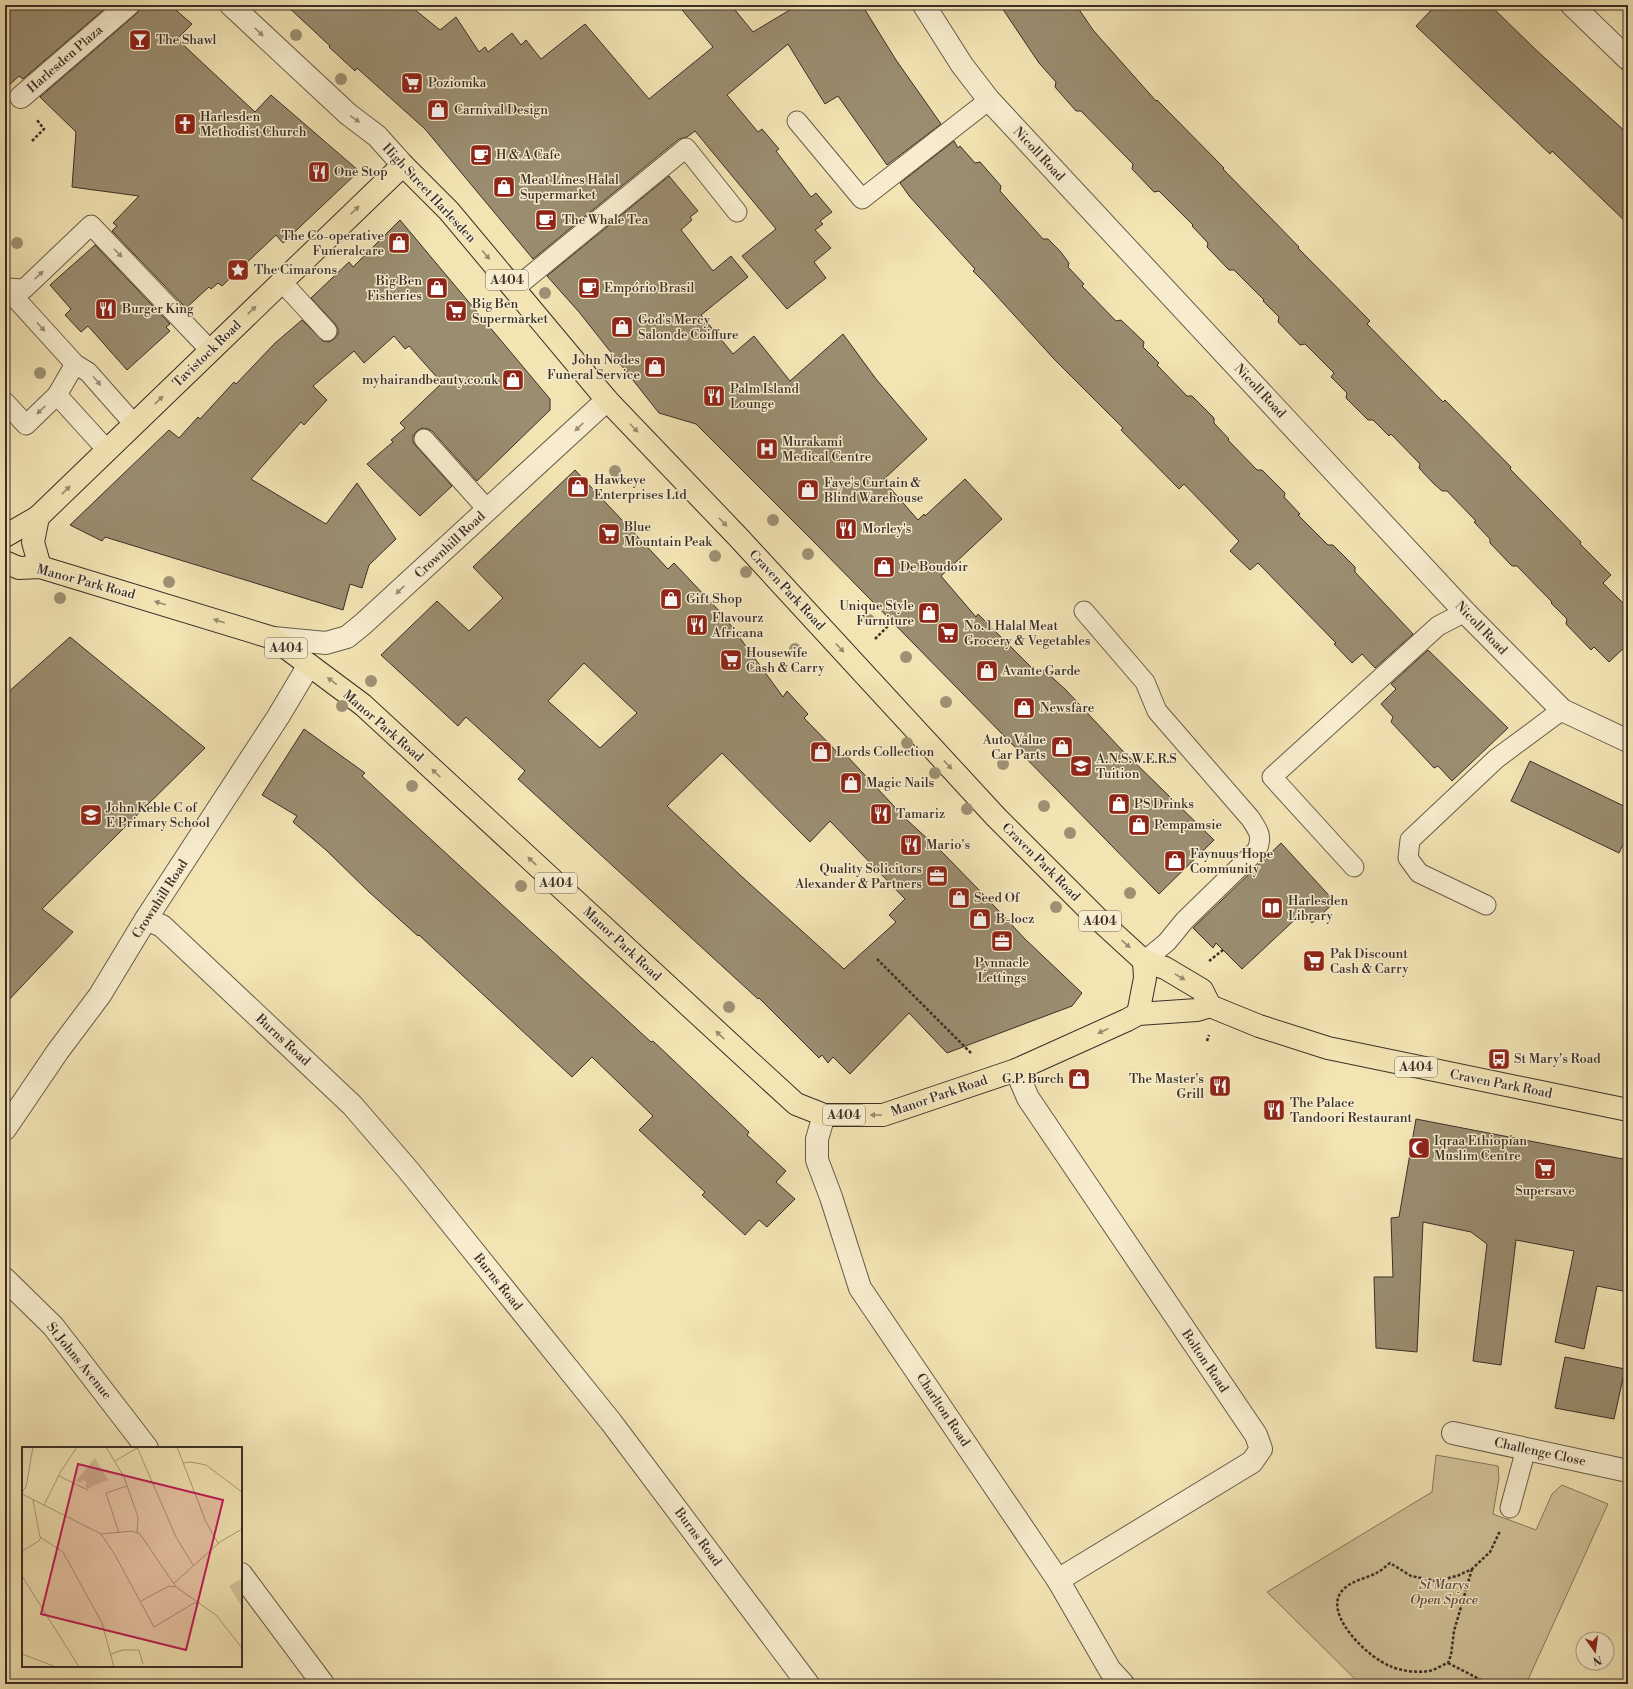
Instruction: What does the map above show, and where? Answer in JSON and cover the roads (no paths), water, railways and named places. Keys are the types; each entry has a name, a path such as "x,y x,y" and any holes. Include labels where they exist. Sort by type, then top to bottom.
{"main road":[{"name":"Tavistock Road","path":"5,536 38,517 403,165"},
{"name":"High Street Harlesden","path":"403,165 449,211 607,400"},
{"name":"Craven Park Road","path":"607,400 739,538 996,817 1096,917 1144,961 1165,968 1202,990 1210,1006 1259,1026 1328,1048 1628,1110"},
{"path":"38,517 33,542 40,567"},
{"name":"Manor Park Road","path":"5,562 19,568 40,567 273,638 363,705 796,1104 824,1115 883,1115 1016,1070 1138,1014 1198,1010 1210,1006"},
{"path":"1138,1014 1145,978 1144,961"}],"street":[{"name":"Harlesden Plaza","path":"21,97 128,5"},
{"name":"High Street Harlesden","path":"231,5 348,114 377,136 403,165"},
{"name":"Nicoll Road","path":"924,5 962,65 989,100 1465,612 1562,710 1628,741"},
{"path":"1572,5 1628,59"},
{"name":"Crownhill Road","path":"273,638 326,643 347,637 607,400"},
{"name":"Crownhill Road","path":"5,1129 58,1051 100,995 146,919 278,717 309,665"},
{"name":"Burns Road","path":"146,919 162,926 352,1105 404,1165 611,1422 808,1684"},
{"name":"Bolton Road","path":"1016,1070 1028,1098 1256,1436 1261,1450 1252,1462 1058,1580"},
{"name":"Charlton Road","path":"824,1115 817,1138 817,1160 831,1197 860,1288 1058,1580 1110,1670 1123,1684"},
{"name":"St Johns Avenue","path":"5,1279 52,1326 146,1447"},
{"name":"Challenge Close","path":"1453,1433 1628,1471"},
{"path":"242,1575 323,1684"}],"lane":[{"path":"797,121 862,199 989,100"},
{"path":"514,289 686,148 737,212"},
{"path":"5,288 24,289 91,225 210,350"},
{"path":"282,282 327,331"},
{"path":"5,288 75,364 88,372 134,424"},
{"path":"5,402 26,425 57,395 75,364"},
{"path":"57,395 108,450"},
{"path":"424,439 488,510"},
{"path":"1084,611 1145,682 1157,711 1250,818 1257,829 1261,841 1257,850 1185,920 1167,942 1144,961"},
{"path":"1354,867 1272,777 1438,626 1465,612"},
{"path":"1486,905 1418,873 1408,858 1410,840 1496,759 1562,710"},
{"path":"1510,1508 1526,1449"}],"place":[{"name":"The Shawl","path":"140,40"},
{"name":"Poziomka","path":"412,83"},
{"name":"Carnival Design","path":"438,110"},
{"name":"Harlesden Methodist Church","path":"185,124"},
{"name":"H & A Cafe","path":"481,155"},
{"name":"One Stop","path":"319,172"},
{"name":"Meat Lines Halal Supermarket","path":"504,187"},
{"name":"The Whale Tea","path":"546,220"},
{"name":"The Co-operative Funeralcare","path":"399,243"},
{"name":"The Cimarons","path":"238,270"},
{"name":"Big Ben Fisheries","path":"437,288"},
{"name":"Empório Brasil","path":"589,288"},
{"name":"Burger King","path":"106,309"},
{"name":"Big Ben Supermarket","path":"456,311"},
{"name":"God's Mercy Salon de Coiffure","path":"622,327"},
{"name":"John Nodes Funeral Service","path":"655,367"},
{"name":"myhairandbeauty.co.uk","path":"513,380"},
{"name":"Palm Island Lounge","path":"714,396"},
{"name":"Murakami Medical Centre","path":"767,449"},
{"name":"Hawkeye Enterprises Ltd","path":"578,487"},
{"name":"Faye's Curtain & Blind Warehouse","path":"808,490"},
{"name":"Morley's","path":"846,529"},
{"name":"Blue Mountain Peak","path":"609,534"},
{"name":"De Boudoir","path":"884,567"},
{"name":"Gift Shop","path":"671,599"},
{"name":"Unique Style Furniture","path":"929,613"},
{"name":"Flavourz Africana","path":"697,625"},
{"name":"No. 1 Halal Meat Grocery & Vegetables","path":"948,633"},
{"name":"Housewife Cash & Carry","path":"731,660"},
{"name":"Avante Garde","path":"987,671"},
{"name":"Newsfare","path":"1024,708"},
{"name":"Auto Value Car Parts","path":"1062,747"},
{"name":"Lords Collection","path":"821,752"},
{"name":"A.N.S.W.E.R.S Tuition","path":"1081,766"},
{"name":"Magic Nails","path":"851,783"},
{"name":"PS Drinks","path":"1119,804"},
{"name":"Tamariz","path":"881,814"},
{"name":"John Keble C of E Primary School","path":"91,815"},
{"name":"Pempamsie","path":"1139,825"},
{"name":"Mario's","path":"911,845"},
{"name":"Faynuus Hope Community","path":"1175,861"},
{"name":"Quality Solicitors Alexander & Partners","path":"937,876"},
{"name":"Seed Of","path":"959,898"},
{"name":"Harlesden Library","path":"1272,908"},
{"name":"B-locz","path":"980,919"},
{"name":"Pynnacle Lettings","path":"1002,941"},
{"name":"Pak Discount Cash & Carry","path":"1314,961"},
{"name":"St Mary's Road","path":"1499,1059"},
{"name":"G.P. Burch","path":"1079,1079"},
{"name":"The Master's Grill","path":"1220,1086"},
{"name":"The Palace Tandoori Restaurant","path":"1274,1110"},
{"name":"Iqraa Ethiopian Muslim Centre","path":"1419,1148"},
{"name":"Supersave","path":"1545,1169"}],"park label":[{"name":"St Marys Open Space","path":"1444,1592"}]}
